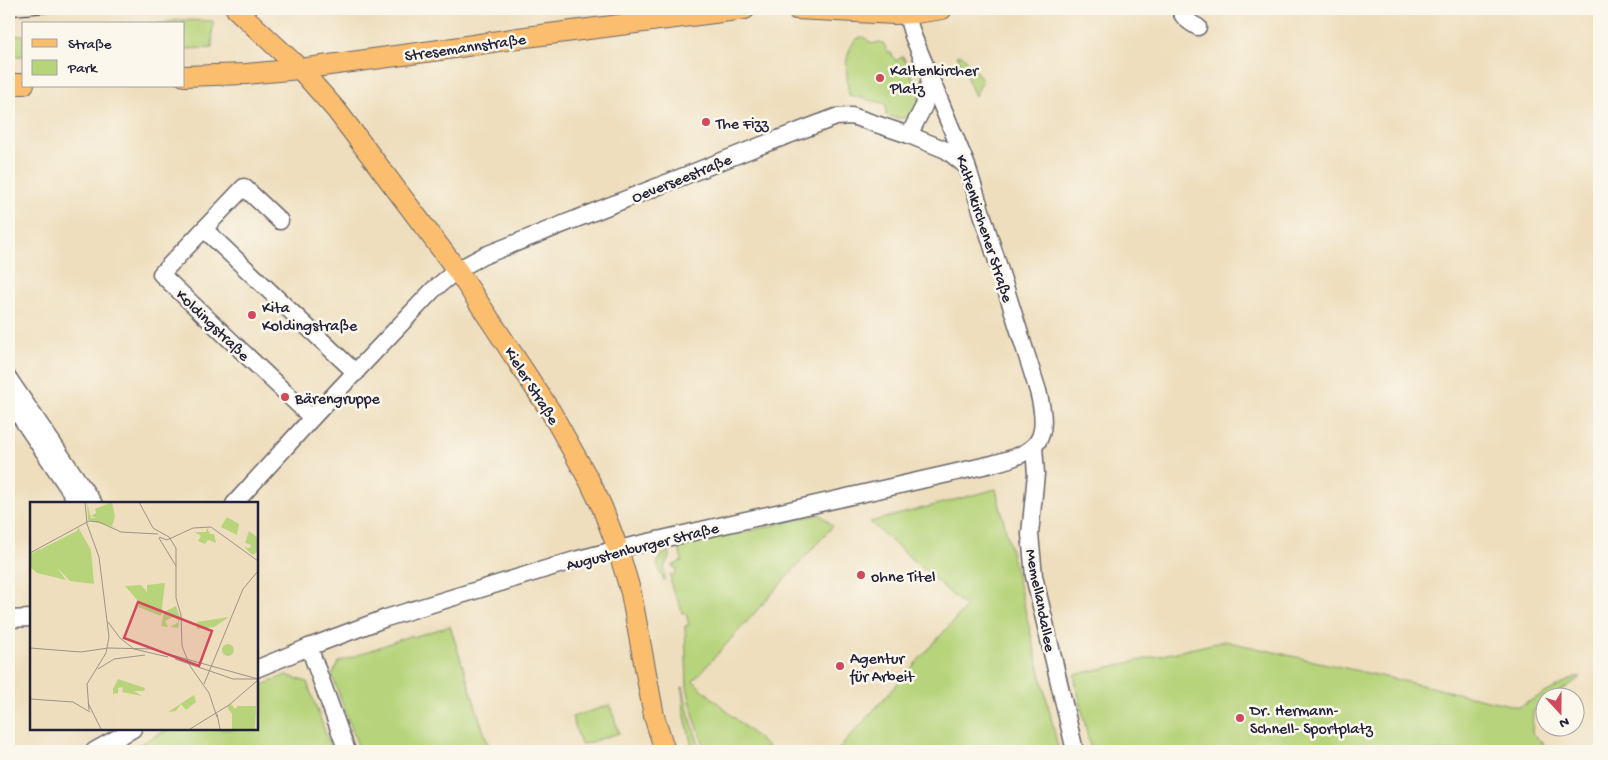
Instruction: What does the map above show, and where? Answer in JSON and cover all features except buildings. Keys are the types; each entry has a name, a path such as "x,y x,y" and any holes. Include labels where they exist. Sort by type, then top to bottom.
{"main road":[{"name":"Kieler Straße","path":"236,9 300,69 337,111 457,270 551,412 594,490 618,549 631,593 654,716 665,751"},
{"name":"Stresemannstraße","path":"185,76 246,74 300,69 546,34 745,9"},
{"path":"796,9 833,12 942,9"},
{"path":"9,84 22,84"}],"street":[{"path":"1180,9 1186,19 1198,27"},
{"name":"Kaltenkirchener Straße","path":"905,11 930,78 967,166 1009,295 1041,404 1044,424 1042,433 1034,447"},
{"path":"909,134 924,106 930,78"},
{"name":"Oeverseestraße","path":"457,270 487,254 763,144 836,117 852,116 909,134 946,150 967,166"},
{"name":"Koldingstraße","path":"280,221 244,186 161,274 312,418"},
{"path":"204,229 356,373"},
{"path":"236,502 312,418 434,290 457,270"},
{"path":"9,379 93,502"},
{"path":"9,400 78,502"},
{"name":"Augustenburger Straße","path":"258,668 386,618 576,560 992,464 1025,454 1034,447"},
{"name":"Memellandallee","path":"1034,447 1036,474 1030,534 1034,576 1075,751"},
{"path":"9,619 30,618"},
{"path":"309,647 347,751"},
{"path":"94,751 131,730"}],"green space":[{"path":"179,20 213,21 212,48 185,49 185,22 168,22"},
{"path":"22,35 22,56 9,56 9,36"},
{"path":"864,37 872,44 880,42 884,44 887,51 891,53 896,61 903,56 919,96 918,106 906,118 886,115 886,104 849,95 847,59 856,39"},
{"path":"957,55 962,55 983,80 975,96"},
{"path":"996,489 1059,751 837,751 966,607 870,522"},
{"path":"820,514 833,526 693,681 772,751 706,751 694,717 687,687 685,626 689,625 686,613 682,613 672,589 670,574 673,576 677,569 672,566 682,561 679,548"},
{"path":"670,550 664,567 665,579 663,580 657,563 662,555"},
{"path":"450,626 490,751 360,751 332,675 339,662 412,635 413,637"},
{"name":"Dr. Hermann- Schnell- Sportplatz","path":"1225,641 1519,707 1536,698 1532,733 1550,751 1091,751 1074,675"},
{"path":"286,675 307,682 332,751 128,751 166,730 258,730 258,687"},
{"name":"Dr. Hermann- Schnell- Sportplatz","path":"1575,677 1581,677 1565,688 1554,688"},
{"path":"682,687 701,751 693,751 684,712"},
{"path":"610,705 619,733 581,745 572,717"}],"tram line":[{"path":"9,16 90,9"}],"place":[{"name":"Kaltenkircher Platz","path":"880,78"},
{"name":"The Fizz","path":"706,122"},
{"name":"Kita Koldingstraße","path":"252,315"},
{"name":"Bärengruppe","path":"285,397"},
{"name":"ohne Titel","path":"861,575"},
{"name":"Agentur für Arbeit","path":"840,666"},
{"name":"Dr. Hermann- Schnell- Sportplatz","path":"1240,718"}]}
